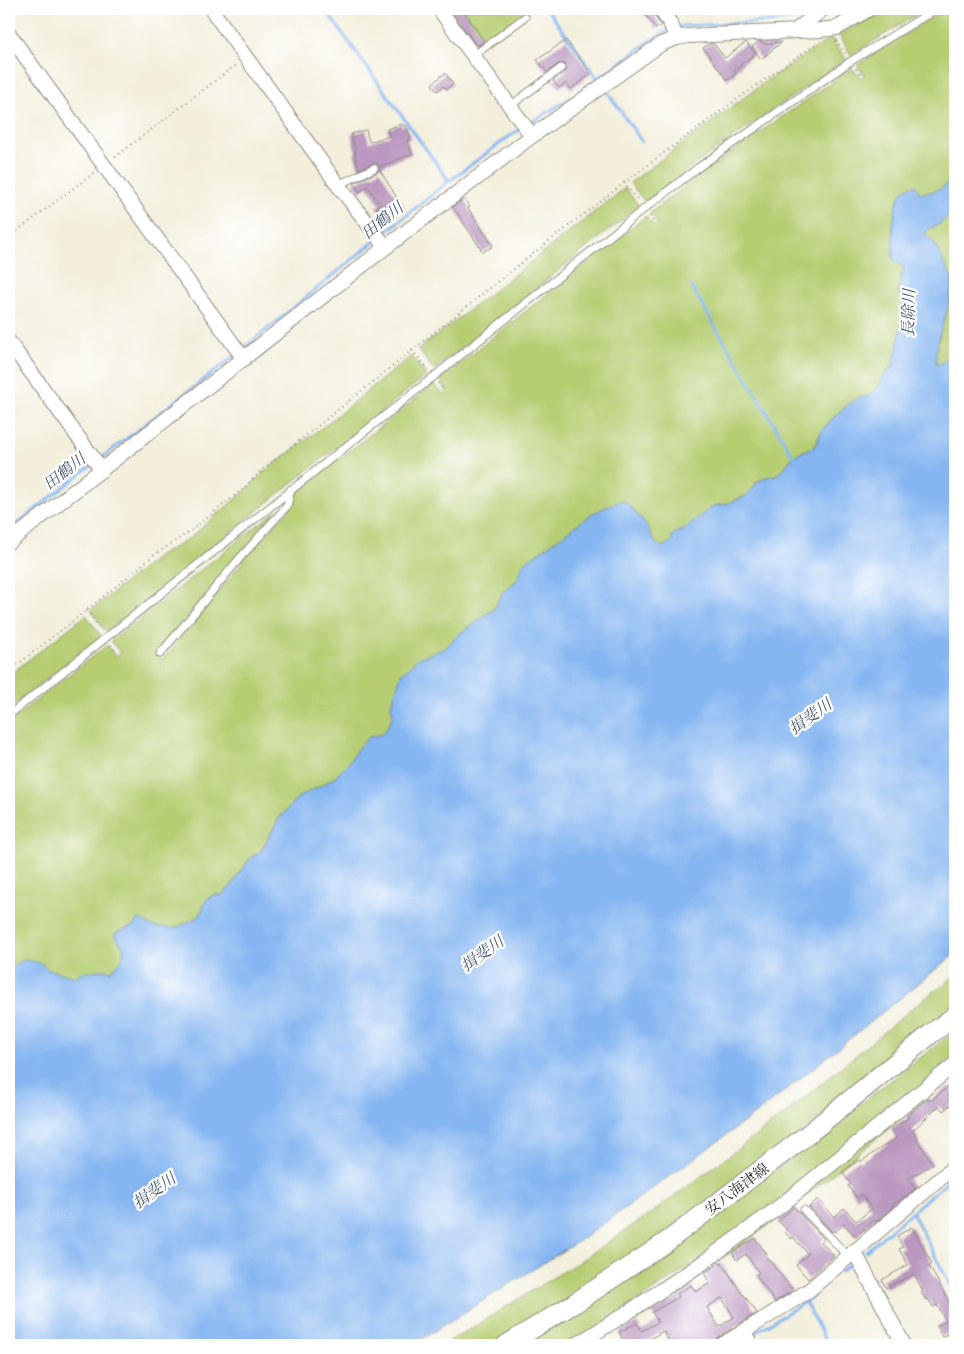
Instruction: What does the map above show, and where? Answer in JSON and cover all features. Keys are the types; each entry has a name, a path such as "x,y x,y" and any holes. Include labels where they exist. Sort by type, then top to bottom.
{"main road":[{"name":"安八海津線","path":"506,1345 575,1303 665,1243 807,1135 955,1016"}],"street":[{"path":"211,9 338,185 382,242"},
{"path":"439,9 531,134"},
{"path":"660,9 674,31 688,36 837,28 869,9"},
{"path":"795,31 823,9"},
{"path":"9,542 240,354 382,242 531,134 661,44 674,31"},
{"path":"9,34 240,354"},
{"path":"9,342 101,469"},
{"path":"576,1345 701,1264 771,1212 955,1064"},
{"path":"722,1345 808,1291 955,1166"},
{"path":"851,1253 904,1345"},
{"path":"744,1332 751,1345"}],"lane":[{"path":"9,715 629,221 700,167 851,61 936,9"},
{"path":"473,56 525,17"},
{"path":"510,106 561,68"},
{"path":"338,185 374,168"},
{"path":"160,654 287,506 292,489"},
{"path":"804,1210 851,1253"}],"path":[{"path":"9,671 154,555 188,533 412,350 624,182 766,78 832,34 837,28"},
{"path":"9,237 246,57"}],"green space":[{"path":"463,9 525,9 528,12 487,43"},
{"path":"883,9 926,9 851,55 839,35"},
{"path":"945,9 955,9 955,176 942,189 898,198 893,222 893,259 904,268 898,291 903,301 901,329 892,368 882,377 877,389 869,396 859,396 837,414 822,430 815,446 794,456 779,474 764,478 756,483 746,496 726,504 713,506 682,531 677,532 670,544 605,575 348,764 335,777 297,798 278,820 261,851 251,858 232,885 222,895 214,894 206,900 200,916 132,963 9,1014 9,722 107,645 116,657 120,653 111,641 277,510 157,653 161,659 168,653 244,558 294,504 299,491 434,384 443,394 447,390 440,379 646,216 654,226 657,223 650,213 703,172 852,68 861,78 864,75 857,65"},
{"path":"831,38 846,59 697,163 645,202 630,183 766,81"},
{"path":"625,188 639,206 434,370 418,350"},
{"path":"955,210 955,366 942,375 929,353 924,235 929,229 942,222"},
{"path":"411,356 427,375 106,632 91,610 159,556 188,539 244,492 263,473"},
{"path":"86,615 101,636 9,709 9,675"},
{"path":"955,976 955,1008 803,1131 659,1237 571,1297 494,1345 444,1345 577,1263 656,1210 781,1117 916,1005"},
{"path":"955,1031 955,1060 892,1112 700,1260 570,1345 520,1345 779,1167"},
{"path":"955,1069 955,1075 777,1219 730,1253 591,1345 578,1345 701,1267"}],"water":[{"path":"955,176 955,210 942,222 929,229 925,235 937,249 952,280 950,301 938,342 936,364 940,364 955,351 955,954 761,1110 585,1237 412,1345 9,1345 9,968 23,960 41,963 47,969 75,977 82,972 110,971 119,964 123,957 121,945 114,936 117,932 134,926 136,921 140,919 155,927 176,928 200,916 206,900 212,896 222,895 232,885 251,858 261,851 278,820 297,798 335,777 369,737 382,734 387,728 393,715 391,705 402,672 412,665 416,659 445,648 459,634 494,609 502,593 519,578 524,563 592,514 623,500 647,526 654,541 660,546 665,546 672,541 672,536 682,531 713,506 726,504 746,496 756,483 764,478 779,474 794,456 815,446 822,430 837,414 859,396 869,396 879,386 882,377 892,368 901,329 903,301 898,291 904,268 893,259 893,227 897,203 901,193 908,187 916,186 920,193 936,191"}],"building":[{"path":"450,9 462,9 484,41 477,46"},
{"path":"641,9 651,9 661,25 656,29"},
{"path":"566,40 591,74 571,89 566,83 559,88 553,81 566,71 565,64 558,64 547,72 537,60"},
{"path":"761,41 763,44 782,42 761,59 752,47"},
{"path":"746,42 755,54 740,65 734,71 736,74 727,80 703,48 709,44 714,44 725,58"},
{"path":"445,73 453,84 446,89 444,86 437,91 432,84"},
{"path":"401,124 402,126 406,125 411,138 407,140 412,154 379,167 374,163 359,169 351,134 366,130 369,142 390,136 387,129"},
{"path":"379,169 404,209 397,214 394,210 382,217 376,207 380,205 368,186 360,192 354,183 376,173"},
{"path":"464,199 493,246 483,252 453,207"},
{"path":"949,1086 955,1094 955,1101 943,1111 939,1106 913,1130 917,1140 933,1164 908,1179 915,1189 891,1206 892,1208 876,1222 874,1220 856,1237 844,1224 835,1232 834,1230 832,1232 809,1207 818,1199 834,1217 844,1208 856,1221 872,1209 862,1194 857,1198 848,1186 851,1184 842,1172 858,1160 860,1162 896,1138 891,1129 908,1118 907,1116 928,1098 930,1101"},
{"path":"794,1207 824,1239 821,1242 834,1256 808,1279 796,1265 808,1254 793,1237 791,1239 785,1232 787,1230 778,1221"},
{"path":"912,1227 932,1264 929,1266 955,1312 955,1345 949,1333 942,1337 937,1326 946,1321 937,1305 933,1307 928,1299 926,1300 914,1274 886,1288 882,1280 908,1265 899,1249 903,1247 897,1236"},
{"path":"755,1238 767,1254 765,1255 793,1290 775,1302 756,1275 759,1273 746,1254 737,1260 732,1253"},
{"path":"721,1262 757,1313 717,1338 712,1345 671,1345 663,1331 647,1341 649,1345 625,1345 619,1332 637,1323 642,1331 658,1322 652,1312 679,1297 677,1294 691,1285 696,1292 710,1283 704,1273","holes":["722,1298 734,1317 719,1327 707,1307"]}],"waterway":[{"path":"325,9 449,181"},
{"path":"547,9 598,79"},
{"path":"769,9 772,13"},
{"name":"田鶴川","path":"675,28 781,21 807,9"},
{"name":"田鶴川","path":"527,125 577,94 653,39 669,30"},
{"path":"607,91 642,142"},
{"name":"田鶴川","path":"382,235 449,181 522,128"},
{"name":"田鶴川","path":"243,349 375,241"},
{"path":"691,286 795,459"},
{"name":"田鶴川","path":"100,459 236,355"},
{"name":"田鶴川","path":"9,530 93,464"},
{"path":"865,1252 955,1175"},
{"path":"912,1212 955,1294"},
{"path":"840,1272 851,1263"},
{"path":"754,1333 813,1296"},
{"path":"805,1302 828,1345"},
{"path":"735,1345 742,1341"}],"water label":[{"name":"長除川","path":"908,313"},
{"name":"揖斐川","path":"810,716"},
{"name":"揖斐川","path":"482,953"},
{"name":"揖斐川","path":"154,1190"}]}
